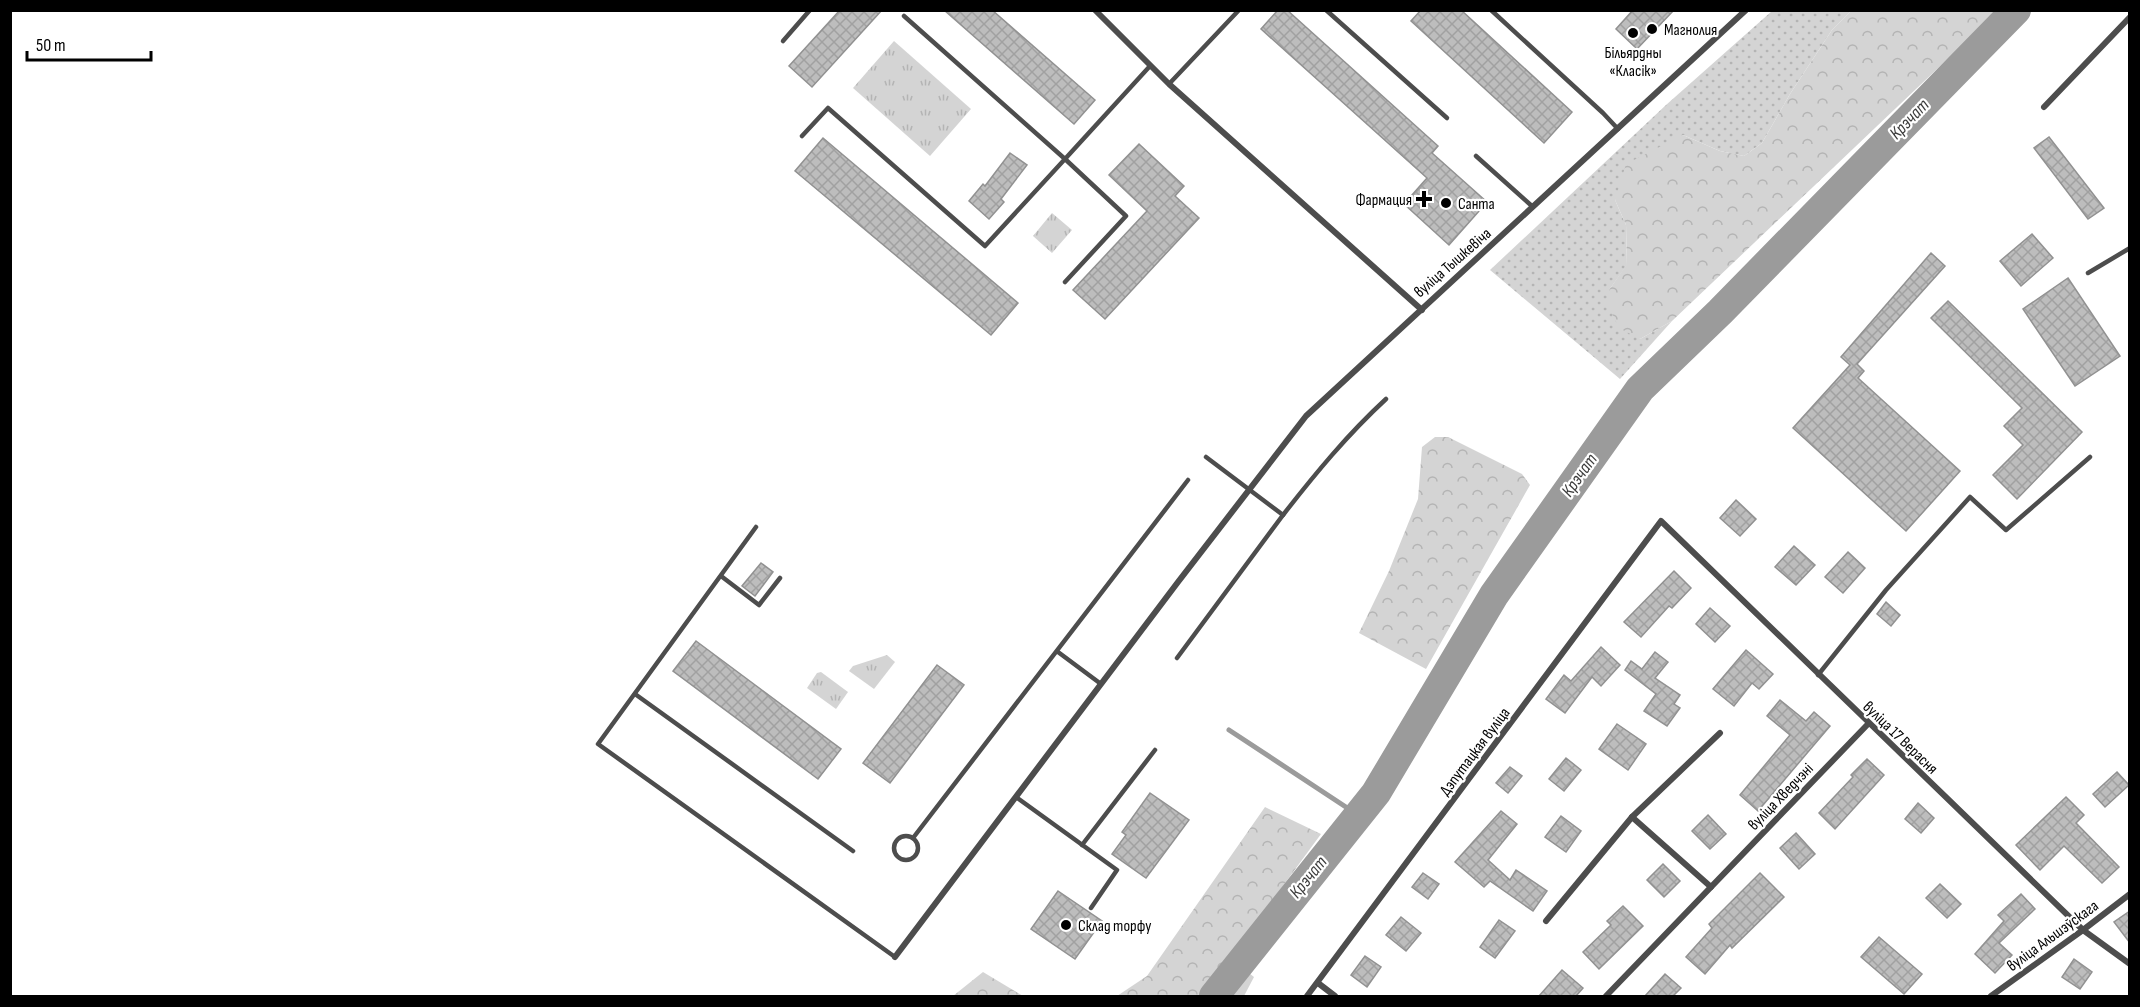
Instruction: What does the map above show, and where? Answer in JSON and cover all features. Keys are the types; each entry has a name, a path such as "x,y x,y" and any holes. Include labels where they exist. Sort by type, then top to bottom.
{"street":[{"name":"вуліца Тышкевіча","path":"1095,10 1169,84 1422,310 1746,10"},
{"path":"2044,107 2130,17"},
{"path":"895,957 1306,416 1422,310"},
{"name":"вуліца 17 Верасня","path":"1661,521 2083,930 2130,964"},
{"name":"Дэпутацкая вуліца","path":"1307,996 1661,521"},
{"name":"вуліца Хведчэні","path":"1606,996 1869,724"},
{"path":"1546,921 1632,817 1720,733"},
{"path":"1632,817 1712,887"},
{"name":"вуліца Альшэўскага","path":"1991,996 2130,894"},
{"path":"1318,983 1335,996"}],"lane":[{"path":"783,41 810,10"},
{"path":"1169,84 1239,10"},
{"path":"1326,10 1447,118"},
{"path":"1491,10 1618,129"},
{"path":"904,16 1126,216 1065,282"},
{"path":"802,136 828,108 985,246 1150,66"},
{"path":"1476,156 1533,207"},
{"path":"2088,273 2130,248"},
{"path":"1177,658 1283,515 1328,459 1359,424 1386,399"},
{"path":"1206,457 1283,515"},
{"path":"1818,675 1886,590 1970,498 2006,530 2090,457"},
{"path":"913,838 1188,480"},
{"path":"756,527 598,744 895,957"},
{"path":"721,576 759,605 780,578"},
{"path":"1058,652 1101,684"},
{"path":"635,694 853,851"},
{"path":"1082,845 1155,750"},
{"path":"1016,797 1118,870 1091,908"},
{"path":"903,836 913,838 918,847 915,856 906,861 897,856 894,852 895,842 903,836"}],"green space":[{"path":"1772,11 1851,11 1832,30 1790,94 1762,143 1744,156 1720,151 1683,135 1615,200 1626,225 1627,265 1609,290 1640,339 1672,321 1620,379 1490,270 1666,105"},
{"path":"1851,11 1998,11 1672,321 1640,339 1619,328 1609,307 1609,290 1627,264 1626,225 1615,200 1626,164 1683,135 1720,151 1744,156 1762,143 1790,94 1832,30"},
{"path":"894,41 971,109 930,156 853,88"},
{"path":"1052,213 1072,230 1052,253 1033,236"},
{"path":"1435,437 1448,437 1522,474 1530,485 1426,669 1359,633 1389,571 1418,499 1422,447"},
{"path":"887,655 895,662 874,689 849,671 853,666"},
{"path":"821,672 848,692 836,709 807,688 817,673"},
{"path":"1265,807 1321,834 1230,958 1254,977 1244,996 1117,996 1147,976"},
{"path":"983,972 1023,996 953,996"}],"building":[{"path":"840,10 882,10 812,87 789,66"},
{"path":"944,10 992,10 1095,100 1074,124"},
{"path":"1278,10 1287,10 1438,146 1432,153 1487,202 1449,245 1404,204 1427,178 1261,29"},
{"path":"1421,10 1461,10 1572,112 1544,143 1411,21"},
{"path":"1633,10 1674,10 1637,49 1616,29"},
{"path":"2049,137 2104,208 2088,219 2034,148"},
{"path":"823,138 1018,303 991,335 795,171"},
{"path":"1139,144 1184,186 1175,196 1199,218 1105,319 1073,290 1147,211 1109,175"},
{"path":"1010,153 1027,165 1001,199 1004,202 989,219 969,201 983,184 985,186"},
{"path":"2032,234 2053,258 2021,286 2000,261"},
{"path":"1931,253 1945,266 1857,364 1864,371 1858,378 1960,471 1906,531 1793,428 1850,365 1841,357"},
{"path":"2068,278 2120,356 2075,386 2023,309"},
{"path":"1948,301 2082,432 2017,499 1993,475 2023,445 2004,426 2022,408 1931,318"},
{"path":"1736,500 1756,519 1740,536 1720,518"},
{"path":"1794,546 1815,565 1796,585 1775,567"},
{"path":"1848,552 1865,568 1843,593 1825,577"},
{"path":"761,563 773,572 755,596 742,586"},
{"path":"1674,571 1691,588 1672,608 1669,606 1641,637 1624,622"},
{"path":"1886,602 1900,615 1891,626 1877,614"},
{"path":"1710,608 1730,626 1715,642 1696,624"},
{"path":"696,641 841,749 818,779 673,671"},
{"path":"1601,647 1620,665 1601,686 1592,677 1565,713 1546,699 1564,675 1571,681"},
{"path":"1746,650 1773,674 1759,689 1752,683 1734,706 1713,689"},
{"path":"1655,652 1668,662 1655,678 1680,695 1674,704 1680,708 1667,726 1644,711 1656,694 1625,670 1631,661 1642,669"},
{"path":"937,665 964,685 890,783 863,763"},
{"path":"1780,700 1806,721 1814,712 1830,726 1758,811 1740,795 1790,735 1767,716"},
{"path":"1617,724 1646,744 1628,770 1599,749"},
{"path":"1566,758 1581,770 1564,791 1549,779"},
{"path":"1867,759 1884,775 1835,829 1819,813"},
{"path":"1510,767 1522,776 1508,793 1496,783"},
{"path":"2117,772 2129,785 2105,807 2093,794"},
{"path":"1150,793 1189,820 1146,878 1112,854 1126,835 1122,832"},
{"path":"2066,797 2084,815 2076,823 2119,867 2102,883 2064,846 2040,870 2016,845"},
{"path":"1918,803 1934,818 1921,833 1905,819"},
{"path":"1501,811 1517,824 1488,860 1510,880 1516,870 1547,891 1533,911 1490,881 1484,887 1455,862"},
{"path":"1708,815 1726,834 1710,849 1692,831"},
{"path":"1561,816 1581,831 1566,852 1545,837"},
{"path":"1796,833 1815,854 1799,869 1780,848"},
{"path":"1663,864 1680,881 1664,897 1647,880"},
{"path":"1423,873 1439,884 1428,899 1412,887"},
{"path":"1760,873 1784,897 1732,948 1730,945 1705,974 1686,957 1712,928 1709,924"},
{"path":"1940,884 1961,904 1947,918 1926,898"},
{"name":"Склад торфу","path":"1058,891 1102,921 1075,959 1031,929"},
{"path":"2021,894 2035,909 1999,943 2012,955 1995,973 1975,954 2004,921 1998,915"},
{"path":"1623,906 1643,926 1599,969 1583,952 1611,925 1607,921"},
{"path":"2130,911 2130,943 2114,922"},
{"path":"1401,917 1421,933 1406,951 1386,935"},
{"path":"1499,920 1515,931 1495,958 1480,947"},
{"path":"1879,937 1922,974 1904,994 1861,957"},
{"path":"1365,956 1381,967 1367,987 1351,975"},
{"path":"2074,959 2092,972 2080,989 2062,977"},
{"path":"1562,970 1583,988 1576,996 1539,996"},
{"path":"1665,974 1681,988 1673,996 1645,996"}],"waterway":[{"name":"Крэчат","path":"1214,996 1376,793 1494,595 1640,389 1720,312 2016,10"},
{"path":"1229,730 1358,815"}],"place":[{"name":"Магнолия","path":"1652,29"},
{"name":"Більярдны «Класік»","path":"1633,33"},
{"name":"Фармация","path":"1424,199"},
{"name":"Санта","path":"1446,203"},
{"name":"Склад торфу","path":"1066,925"}]}
